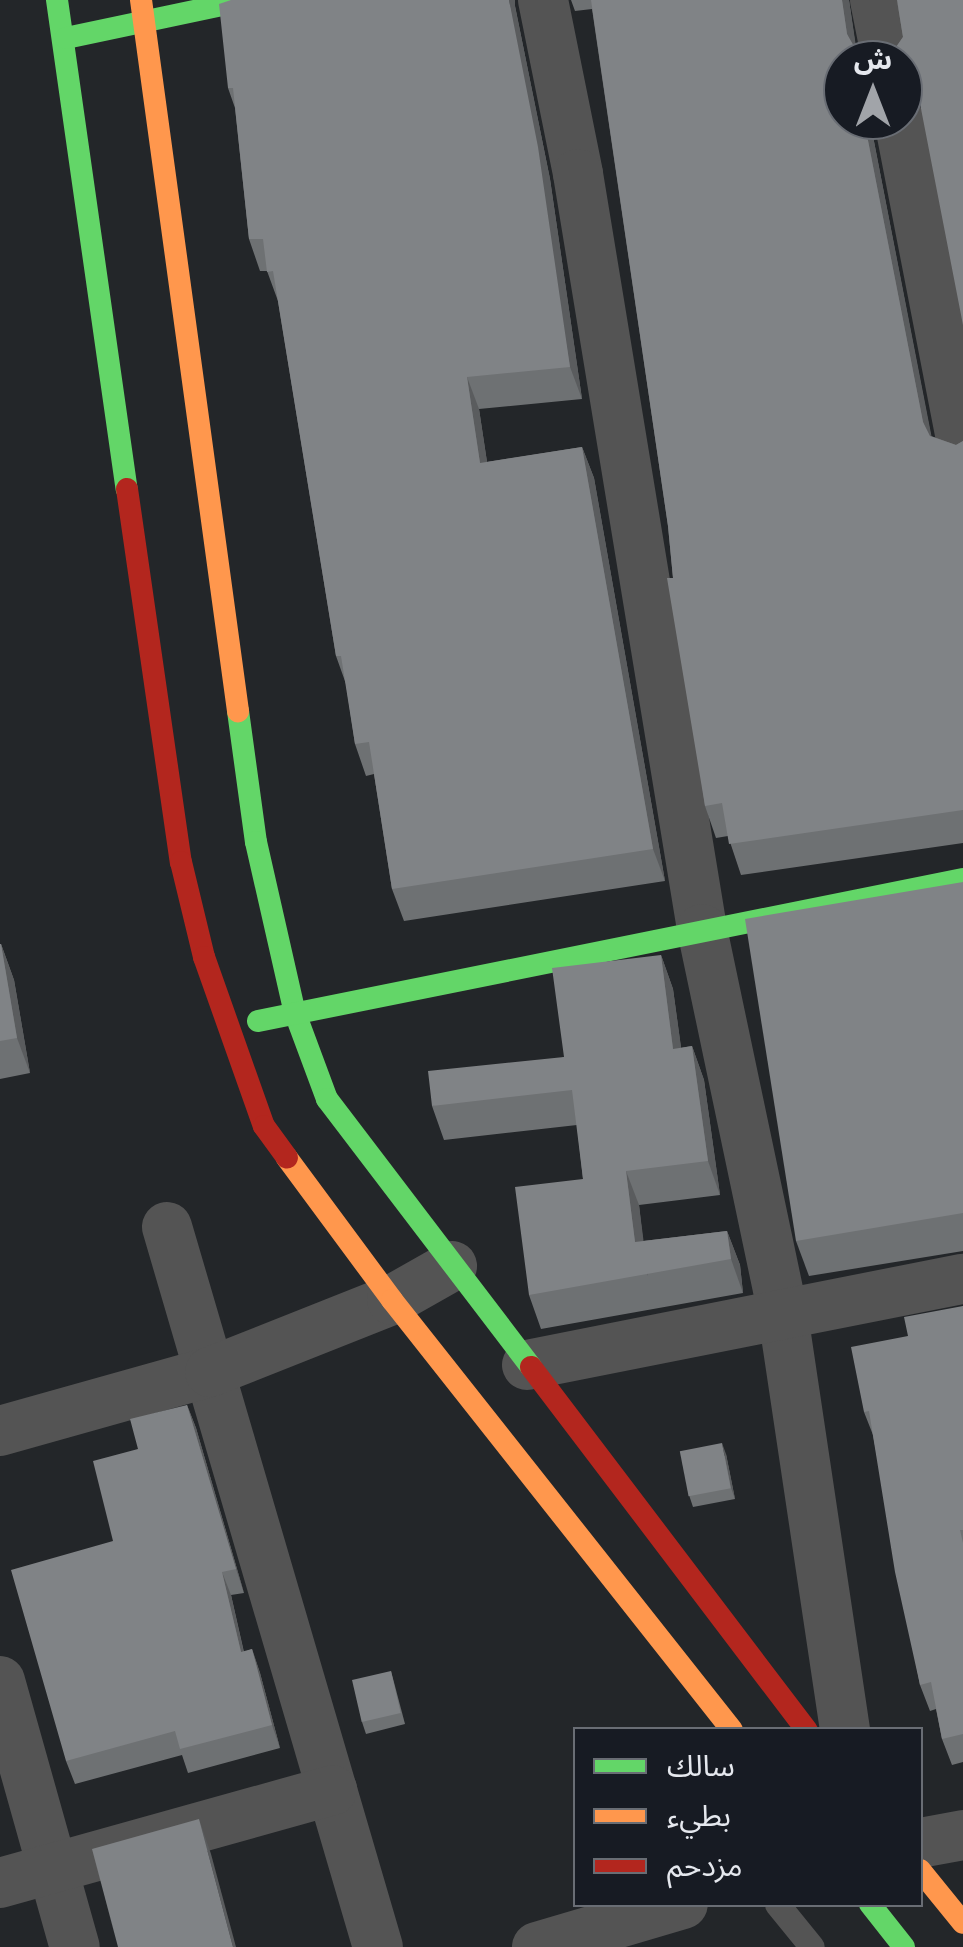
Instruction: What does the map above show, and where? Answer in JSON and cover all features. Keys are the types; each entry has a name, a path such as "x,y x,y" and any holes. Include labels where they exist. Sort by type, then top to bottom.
{"main road":[{"path":"57,0 66,38 191,859 226,1029 264,1126 392,1300 730,1727"},
{"path":"66,38 143,10 247,0"},
{"path":"143,10 247,844 295,1013 327,1099 805,1727"},
{"path":"226,1029 702,929 963,879"},
{"path":"923,1874 963,1923"},
{"path":"872,1907 904,1947"}],"street":[{"path":"543,0 578,174 702,929 783,1315 845,1727"},
{"path":"876,0 883,40"},
{"path":"903,140 963,448"},
{"path":"167,1227 378,1947"},
{"path":"0,1431 210,1372 392,1300 452,1266"},
{"path":"527,1365 963,1280"},
{"path":"0,1680 75,1947"},
{"path":"0,1882 332,1790"},
{"path":"923,1842 963,1835"},
{"path":"538,1947 673,1907"}],"lane":[{"path":"780,1907 812,1947"}],"building":[{"path":"231,0 509,0 538,147 570,367 467,377 480,463 582,447 653,849 392,889 369,742 355,744 341,656 336,656 273,271 267,272 263,239 249,239 233,88 228,88 219,4"},
{"path":"591,0 842,0 850,40 823,40 823,140 868,140 923,422 930,436 956,445 963,441 963,810 729,844 722,803 705,806 667,578 673,578"},
{"path":"897,0 963,0 963,325 923,119 923,40 901,40"},
{"path":"963,882 963,1213 796,1241 745,919"},
{"path":"0,944 17,1038 0,1041"},
{"path":"661,955 673,1049 692,1046 708,1161 626,1171 635,1242 727,1231 731,1259 529,1295 515,1187 583,1179 572,1090 432,1106 428,1071 564,1057 552,968"},
{"path":"963,1306 963,1734 942,1739 931,1682 920,1685 895,1572 869,1411 864,1412 851,1347 908,1336 904,1317"},
{"path":"187,1405 236,1569 222,1572 241,1652 252,1649 272,1725 180,1749 175,1731 66,1761 11,1570 113,1541 93,1461 138,1449 130,1419"},
{"path":"722,1443 731,1488 689,1496 680,1451"},
{"path":"391,1671 401,1713 362,1722 352,1680"},
{"path":"199,1819 233,1947 118,1947 92,1849"}],"traffic: fast":[{"path":"57,0 127,489"},
{"path":"66,38 247,0"},
{"path":"238,711 256,842 295,1013 327,1099 531,1367"},
{"path":"258,1021 963,879"},
{"path":"872,1907 904,1947"}],"traffic: slow":[{"path":"141,0 238,711"},
{"path":"287,1158 392,1300 730,1727"},
{"path":"923,1874 963,1923"}],"traffic: jam":[{"path":"127,489 181,862 204,957 264,1126 287,1158"},
{"path":"531,1367 805,1727"}]}
